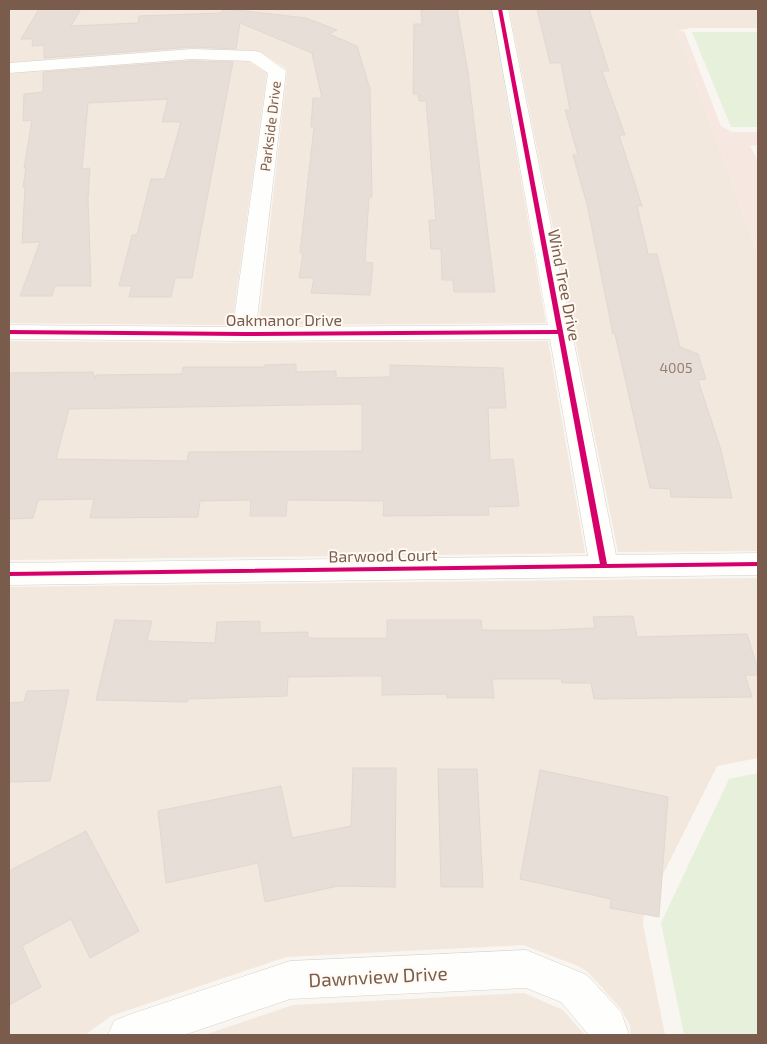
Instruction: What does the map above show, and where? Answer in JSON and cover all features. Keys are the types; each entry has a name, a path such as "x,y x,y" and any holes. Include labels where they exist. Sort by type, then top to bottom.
{"street":[{"name":"Wind Tree Drive","path":"500,9 604,566"},
{"name":"Parkside Drive","path":"9,68 192,54 254,56 277,71 244,334"},
{"name":"Oakmanor Drive","path":"9,332 244,334 560,332"},
{"name":"Barwood Court","path":"9,574 758,564"},
{"name":"Dawnview Drive","path":"128,1035 290,980 526,969 574,988 607,1026 609,1035"}],"shaded area":[{"path":"9,9 491,9 546,323 259,325 287,71 285,68 262,53 195,49 9,63"},
{"path":"509,9 758,9 758,28 690,28 677,31 758,254 758,551 618,552"},
{"path":"677,31 684,31 721,126 732,132 758,132 758,145 750,146 758,160 758,254"},
{"path":"192,59 248,61 267,73 232,325 9,323 9,73"},
{"path":"9,341 229,343 548,341 585,553 9,560"},
{"path":"758,578 758,758 717,766 644,912 643,924 665,1035 631,1035 630,1025 621,1009 588,972 578,966 523,945 286,957 111,1016 85,1035 9,1035 9,587"},
{"path":"524,993 563,1010 585,1035 204,1035 293,1005"}],"green space":[{"path":"692,32 758,32 758,127 731,127"},
{"path":"758,773 758,1035 684,1035 661,923 729,779"}],"building":[{"path":"39,9 81,9 71,26 138,23 139,16 221,13 223,9 229,9 306,18 337,30 329,34 357,46 370,89 372,197 369,197 365,262 373,263 370,295 311,293 314,278 299,278 303,253 300,253 314,127 311,127 313,98 322,98 312,53 240,23 236,49 192,47 44,58 44,45 32,46 33,39 21,39"},
{"path":"421,9 457,9 468,73 495,292 454,292 453,280 442,280 441,249 431,249 429,220 436,220 426,101 419,101 418,94 413,94 414,24 422,24"},
{"path":"537,9 589,9 609,71 602,71 625,135 619,135 642,206 637,206 648,254 657,254 680,347 698,354 706,379 698,380 721,450 732,498 671,497 670,489 650,488 615,334 613,334 587,204 573,155 578,155 565,110 570,110 561,63 550,63"},
{"path":"192,61 233,62 192,278 175,278 171,297 129,297 132,286 119,286 132,235 137,235 151,179 165,179 181,122 162,122 168,99 88,103 82,169 90,168 88,199 91,286 55,286 52,296 20,296 40,242 22,243 25,187 23,187 26,168 24,168 32,120 23,121 24,94 43,92 43,72"},
{"path":"296,364 296,372 336,371 336,378 390,377 390,365 503,368 506,408 488,408 490,460 513,459 519,506 488,507 489,515 383,516 384,501 287,500 286,516 250,516 251,500 200,501 198,517 90,518 94,499 38,500 33,518 9,519 9,373 93,372 95,380 96,375 182,374 183,367 264,367 265,365","holes":["362,404 362,451 189,452 187,461 56,459 69,409"]},
{"path":"633,616 637,637 747,634 758,669 758,675 745,675 752,697 594,699 591,683 562,683 561,679 492,679 494,698 447,698 447,694 382,695 382,676 352,676 288,677 287,696 188,699 187,702 96,700 115,620 152,621 147,641 215,643 217,622 260,621 260,633 308,632 308,638 387,638 387,620 481,620 482,630 553,630 595,628 593,617"},
{"path":"69,690 50,781 9,782 9,703 24,702 27,691"},
{"path":"353,768 396,768 395,887 338,886 265,902 258,863 166,883 158,811 281,786 292,838 351,826"},
{"path":"438,769 477,769 483,887 441,887"},
{"path":"540,770 668,797 659,917 610,908 611,899 520,879"},
{"path":"86,831 139,931 90,958 71,919 22,946 41,987 9,1005 9,871"}],"cycle path":[{"path":"500,9 604,566"},
{"path":"9,332 244,334 560,332"},
{"path":"9,574 758,564"}]}
